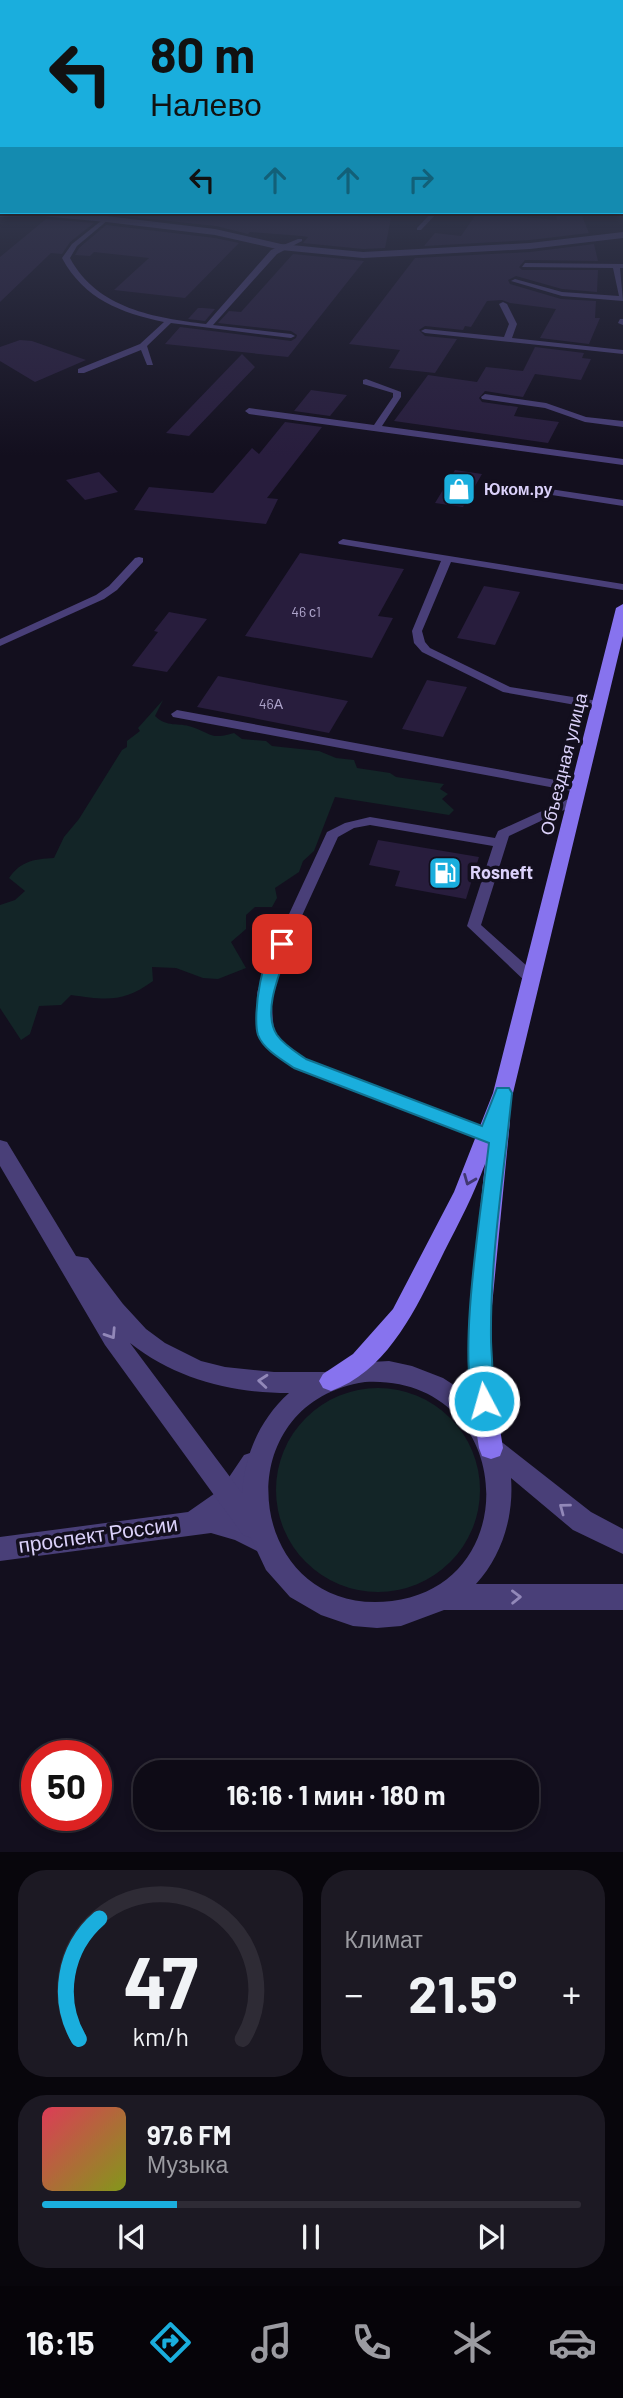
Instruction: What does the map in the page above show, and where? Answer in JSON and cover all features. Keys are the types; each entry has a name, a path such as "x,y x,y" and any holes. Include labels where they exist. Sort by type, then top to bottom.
{"main road":[{"name":"Объездная улица","path":"503,1093 623,608"},
{"path":"331,1381 361,1361 401,1316 464,1192 503,1093"},
{"path":"491,1448 480,1378 480,1317 503,1093"}],"street":[{"path":"0,1148 113,1338 232,1497 279,1565 297,1583 319,1597 343,1607 370,1612 396,1611 447,1598 590,1595 623,1597"},
{"path":"39,1212 130,1328 159,1351 179,1361 228,1377 285,1383 331,1381 351,1376 393,1376 433,1389 467,1414 491,1448 582,1521 623,1542"},
{"path":"197,1521 216,1511 246,1479 260,1445 277,1417 302,1395 331,1381"},
{"path":"447,1598 481,1562 494,1541 501,1518 501,1482 491,1448"},
{"path":"254,1461 251,1494 257,1528 265,1544"},
{"path":"197,1521 224,1523 265,1544"},
{"name":"проспект России","path":"0,1549 197,1521"}],"lane":[{"path":"86,282 107,303 131,311 171,320 291,336"},
{"path":"209,325 247,282"},
{"path":"520,282 562,294 623,299"},
{"path":"503,304 513,324 507,340"},
{"path":"81,371 143,346 171,320"},
{"path":"425,331 623,352"},
{"path":"143,346 150,363"},
{"path":"366,382 397,392 397,397 377,427"},
{"path":"485,397 545,406 576,417 623,424"},
{"path":"249,411 623,462"},
{"path":"510,486 623,503"},
{"path":"343,542 623,587"},
{"path":"447,559 417,631 420,643 426,650 507,690 598,705"},
{"path":"0,643 100,597 113,588 139,561"},
{"path":"177,713 576,794"},
{"path":"532,979 474,926 503,834 576,794"},
{"path":"487,1136 292,1058 267,1035 264,993 272,966 332,835 341,828 370,821 498,843"}],"shaded area":[{"path":"163,700 155,716 168,723 187,726 215,736 234,733 242,739 266,741 272,746 319,751 336,758 354,760 357,768 444,784 440,789 448,794 442,799 454,810 449,815 335,797 314,851 303,861 299,872 275,888 277,898 272,907 255,907 246,915 246,929 231,942 246,968 218,979 203,978 176,968 152,967 153,981 132,993 104,999 71,995 61,1005 39,1006 30,1034 21,1040 0,1008 0,905 15,900 25,891 9,878 28,862 54,858 64,837 79,819 122,750 127,747 127,741 140,731 138,728"},
{"path":"378,1388 417,1396 435,1405 450,1418 463,1433 472,1451 480,1490 472,1529 463,1547 450,1562 435,1575 417,1584 378,1592 339,1584 321,1575 306,1562 293,1547 284,1529 276,1490 284,1451 293,1433 306,1418 321,1405 339,1396"}],"building":[{"path":"0,282 20,282 0,302"},
{"path":"122,282 200,282 185,298 114,290"},
{"path":"268,282 347,282 288,357 165,344 180,327 291,341 296,338 297,335 291,331 218,323 229,311 241,312"},
{"path":"396,282 509,282 561,299 596,301 595,318 600,318 589,344 540,338 556,309 502,300 487,301 471,327 465,326 463,330 425,326 419,330 425,336 457,339 435,373 389,368 400,350 349,344"},
{"path":"539,282 597,282 597,292 562,289"},
{"path":"198,308 215,309 205,321 188,319"},
{"path":"20,340 32,341 86,360 35,382 0,361 0,347"},
{"path":"535,347 584,353 582,358 591,359 581,380 535,374 523,397 485,391 479,398 482,402 518,407 514,416 559,422 548,443 394,421 428,375 477,382 486,367 523,371"},
{"path":"242,354 255,367 189,436 166,433"},
{"path":"311,390 347,395 330,416 294,411"},
{"path":"285,422 322,427 267,498 278,499 266,524 134,510 149,487 213,493 252,448 259,454"},
{"name":"Юком.ру","path":"455,470 482,474 463,507 435,503"},
{"path":"99,472 118,492 85,500 66,480"},
{"path":"300,553 404,569 378,616 393,618 372,658 245,636"},
{"path":"484,586 520,592 495,645 457,638"},
{"path":"169,612 207,619 167,672 132,666 158,632 154,631"},
{"path":"218,676 348,701 329,733 197,707"},
{"path":"427,680 467,687 443,737 402,729"},
{"path":"378,840 479,857 466,899 395,886 400,871 369,865"}],"place":[{"name":"Юком.ру","path":"459,489"},
{"name":"Rosneft","path":"445,873"}],"route":[{"path":"282,944 264,993 264,1015 267,1035 283,1053 300,1063 487,1136 503,1093 480,1317 480,1378 484,1401"}]}
